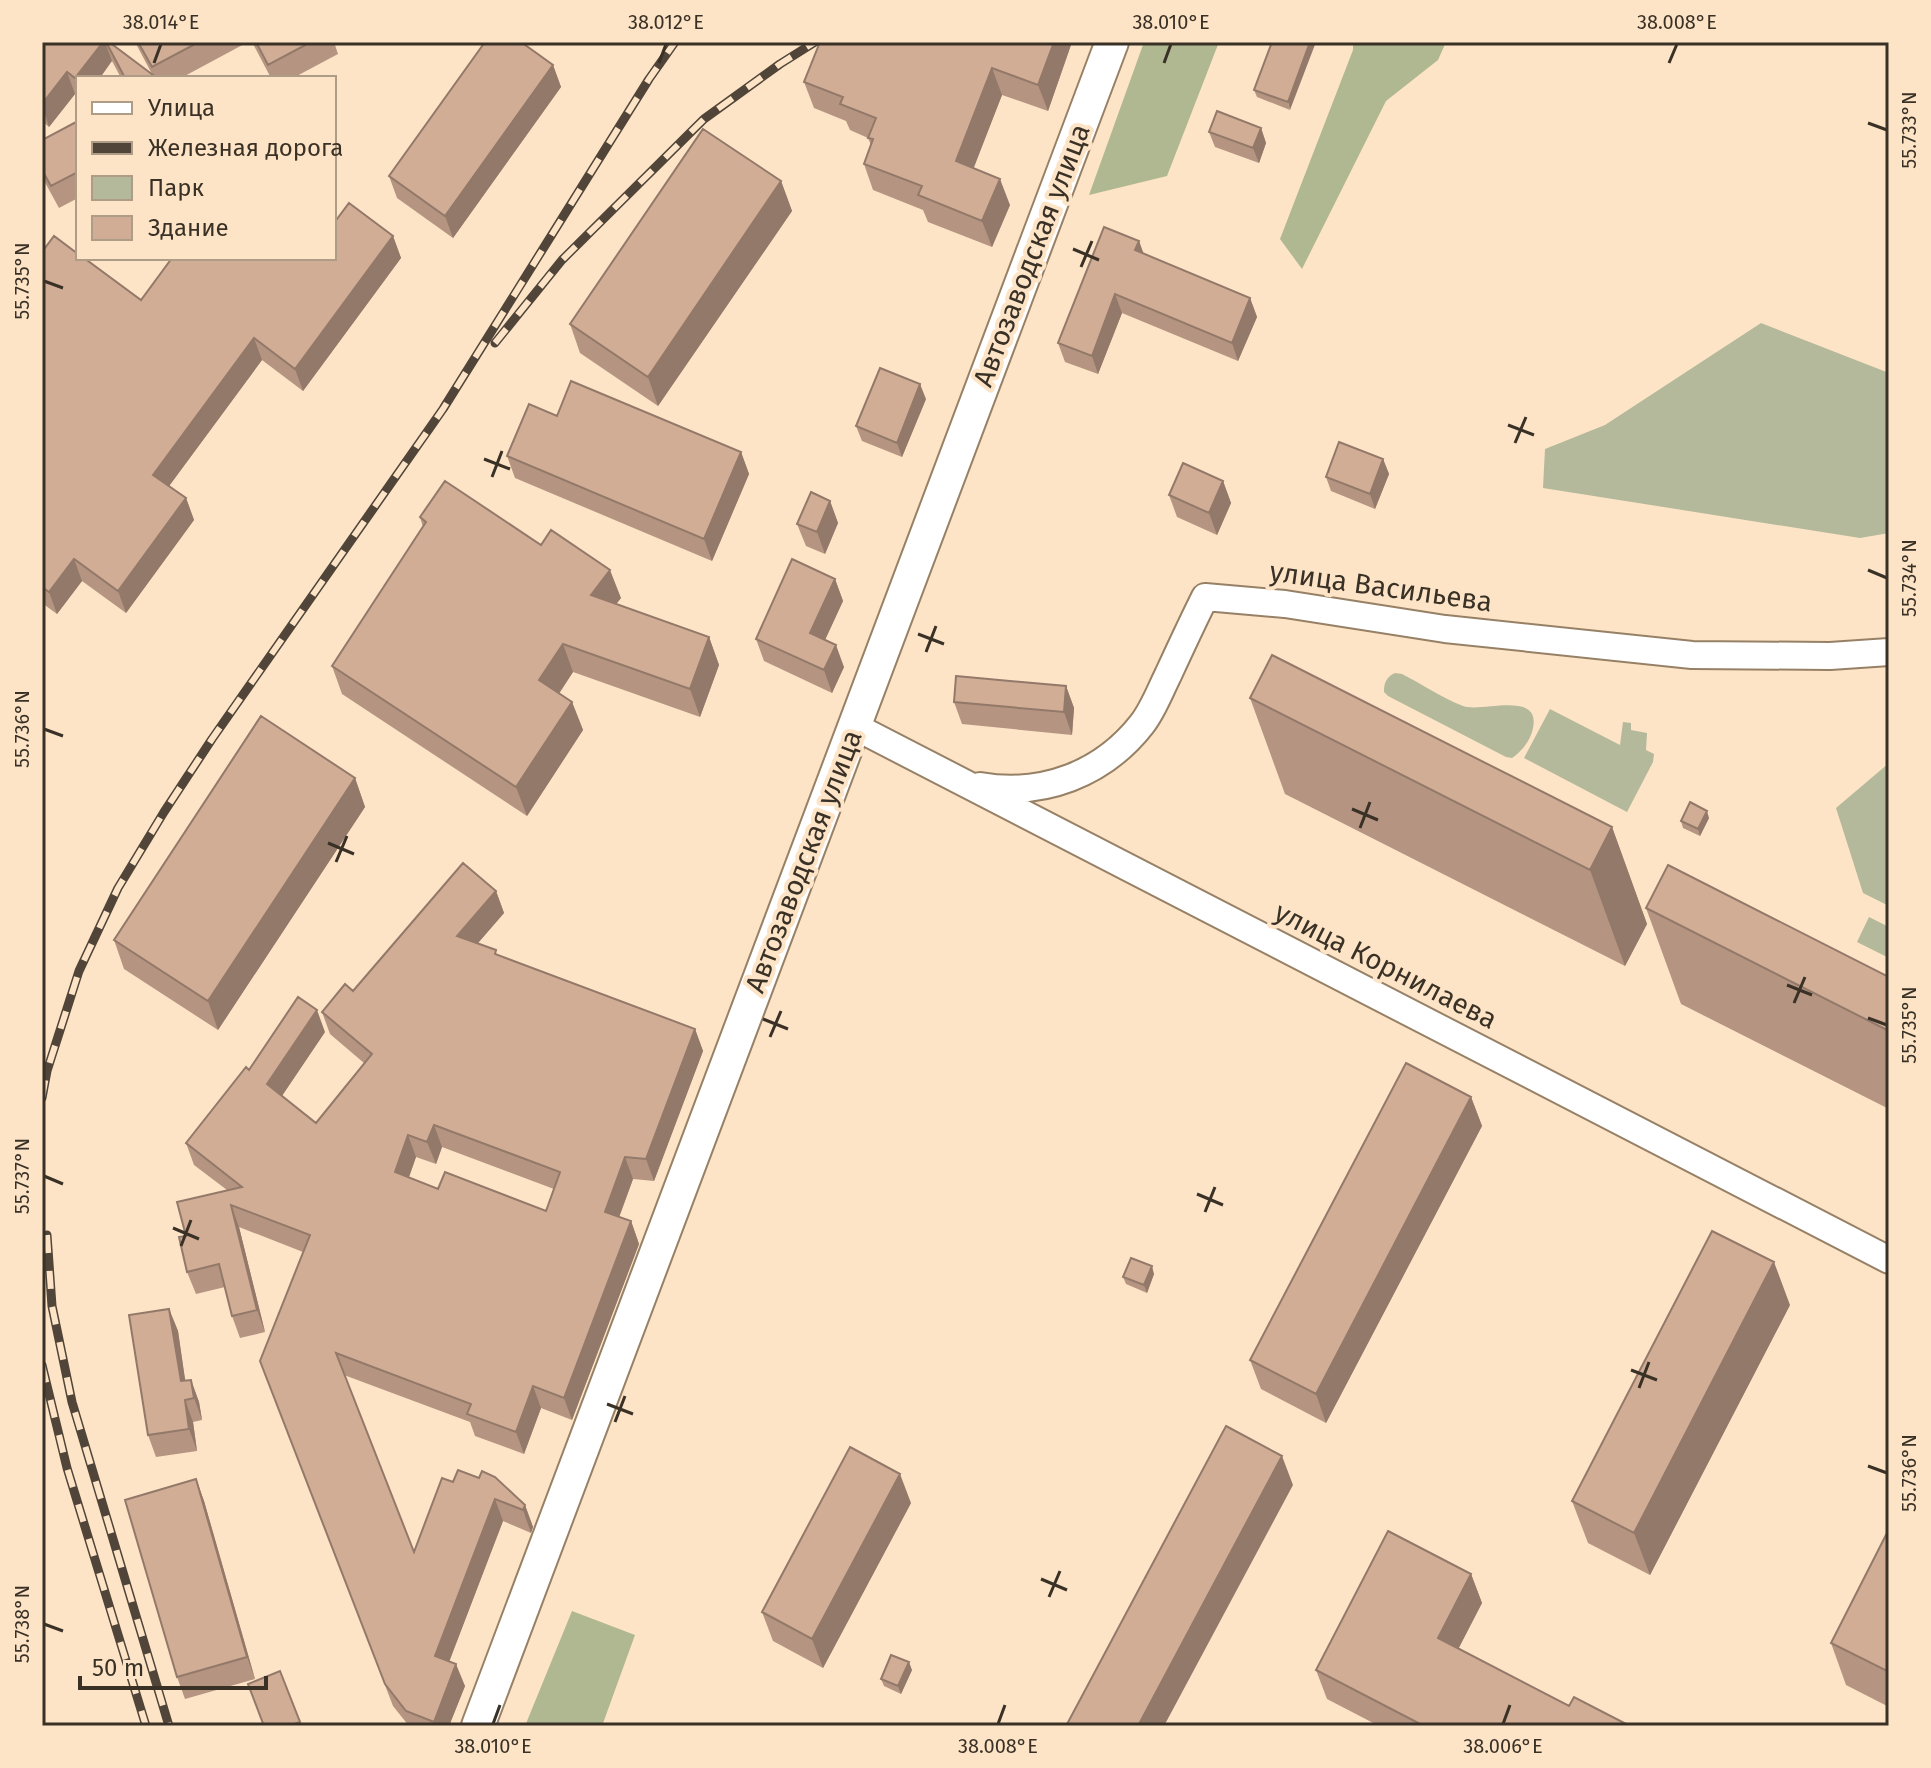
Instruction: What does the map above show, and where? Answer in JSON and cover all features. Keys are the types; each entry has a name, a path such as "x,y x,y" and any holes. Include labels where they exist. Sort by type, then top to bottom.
{"street":[{"name":"Автозаводская улица","path":"478,1726 1112,42"},
{"name":"улица Васильева","path":"965,783 1003,790 1044,787 1081,775 1116,752 1144,722 1205,597 1285,604 1445,629 1692,655 1830,656 1889,652"},
{"name":"улица Корнилаева","path":"854,726 1889,1260"}],"green space":[{"path":"1144,42 1219,42 1167,176 1089,195"},
{"path":"1353,42 1446,42 1438,60 1386,101 1302,269 1280,239 1353,50"},
{"path":"1761,323 1889,373 1889,533 1860,538 1543,488 1545,449 1605,425"},
{"path":"1395,673 1463,706 1508,705 1528,710 1533,716 1533,728 1526,745 1512,758 1506,757 1388,696 1384,692 1385,683"},
{"path":"1550,709 1620,745 1623,722 1631,723 1631,730 1647,733 1646,750 1654,754 1653,762 1627,812 1524,758"},
{"path":"1889,763 1889,906 1863,893 1836,808"},
{"path":"1869,917 1889,927 1889,958 1857,942"},
{"path":"572,1611 635,1635 602,1726 525,1726"}],"building":[{"path":"42,42 103,42 75,78 67,72 42,104"},
{"path":"106,42 154,76 124,76"},
{"path":"138,42 199,42 152,67"},
{"path":"256,42 311,42 268,65"},
{"path":"485,42 521,42 553,65 445,216 389,176"},
{"path":"820,42 1054,42 1038,85 992,68 956,161 1000,179 982,221 918,195 922,186 864,164 873,139 868,138 876,118 840,104 843,97 804,82"},
{"path":"1272,42 1310,42 1288,102 1254,90"},
{"path":"1217,111 1261,128 1253,148 1209,132"},
{"path":"76,122 76,173 51,186 42,170 42,140"},
{"path":"703,129 781,181 648,377 570,324"},
{"path":"349,203 393,236 295,369 254,338 153,475 186,498 118,591 74,559 49,592 42,587 42,252 54,236 76,252 76,260 87,260 141,300 171,260 336,260 336,220"},
{"path":"1104,227 1139,241 1135,250 1250,298 1232,343 1115,294 1092,356 1058,343"},
{"path":"880,368 920,384 897,443 856,426"},
{"path":"571,381 741,452 704,539 507,456 529,404 557,416"},
{"path":"1339,442 1383,459 1370,494 1326,477"},
{"path":"1183,463 1223,481 1209,513 1169,495"},
{"path":"445,481 541,545 551,530 610,570 591,595 709,637 690,689 563,644 539,680 572,702 516,787 332,666 426,522 420,517"},
{"path":"811,492 830,501 817,532 797,524"},
{"path":"792,559 835,579 810,633 836,645 824,670 756,639"},
{"path":"1272,655 1612,827 1590,870 1250,698"},
{"path":"956,676 1066,686 1064,712 954,702"},
{"path":"261,716 355,778 208,1001 114,940"},
{"path":"1690,802 1707,811 1698,829 1681,821"},
{"path":"463,863 496,891 457,936 496,950 495,954 695,1029 646,1159 625,1157 605,1212 631,1221 564,1398 533,1386 516,1432 467,1414 471,1404 336,1353 414,1552 442,1478 453,1482 458,1470 479,1478 482,1471 495,1477 525,1505 523,1510 495,1499 435,1656 456,1664 434,1722 406,1711 385,1684 260,1361 310,1235 231,1205 257,1310 232,1316 219,1264 187,1272 179,1237 186,1236 177,1202 242,1187 186,1143 246,1067 249,1070 298,997 317,1010 267,1084 316,1123 372,1054 322,1012 345,984 353,991","holes":["434,1125 560,1172 546,1211 445,1172 438,1189 395,1172 408,1135 427,1142"]},
{"path":"1668,865 1889,977 1889,1031 1646,908"},
{"path":"1406,1063 1471,1097 1316,1394 1250,1360"},
{"path":"1712,1231 1774,1262 1634,1533 1572,1501"},
{"path":"1131,1258 1152,1266 1144,1285 1123,1277"},
{"path":"169,1309 181,1381 191,1380 194,1398 185,1400 189,1429 148,1435 129,1315"},
{"path":"1226,1426 1282,1456 1138,1726 1066,1726"},
{"path":"850,1447 900,1474 812,1639 762,1612"},
{"path":"196,1479 247,1657 177,1677 125,1500"},
{"path":"1889,1529 1889,1667 1887,1671 1831,1643"},
{"path":"1388,1531 1471,1574 1438,1638 1569,1706 1574,1697 1630,1726 1424,1726 1316,1670"},
{"path":"891,1655 909,1662 898,1686 881,1679"},
{"path":"280,1671 300,1722 289,1726 264,1726 248,1684"}],"railway":[{"path":"42,1098 47,1071 79,971 118,888 212,739 443,409 675,42"},
{"path":"495,343 562,260 704,119 815,42"},
{"path":"47,1235 52,1306 72,1402 169,1726"},
{"path":"42,1365 67,1468 146,1726"}]}
